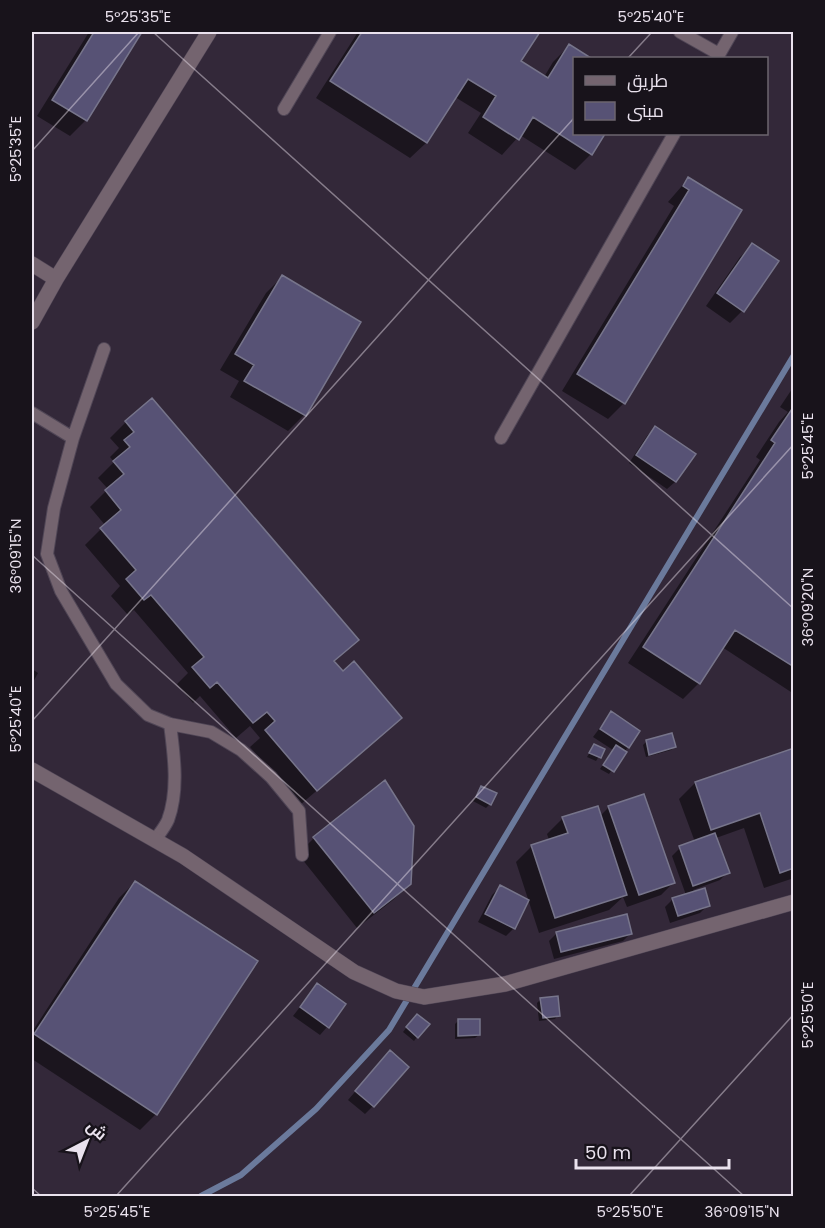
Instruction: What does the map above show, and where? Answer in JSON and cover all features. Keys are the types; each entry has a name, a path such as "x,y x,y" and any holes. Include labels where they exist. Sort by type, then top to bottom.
{"street":[{"path":"32,322 56,279 209,32"},
{"path":"32,264 56,279"},
{"path":"32,770 183,856 354,972 396,991 424,997 505,984 794,902"}],"lane":[{"path":"284,109 330,32"},
{"path":"680,32 718,56 732,32"},
{"path":"501,438 673,135"},
{"path":"104,349 73,438 54,508 47,554 61,591 116,684 148,715 170,724 210,732 241,750 271,777 299,811 302,855"},
{"path":"32,413 73,438"},
{"path":"155,840 168,821 173,800 175,762 170,724"}],"building":[{"path":"94,32 142,32 87,121 52,100"},
{"path":"362,32 540,32 521,61 548,78 569,44 589,57 573,57 573,135 604,135 592,155 533,117 519,140 483,117 496,96 468,79 427,143 330,81"},
{"path":"688,177 742,210 625,404 577,374 689,190 683,186"},
{"path":"752,243 779,261 744,312 717,293"},
{"path":"282,275 361,322 306,416 244,381 254,365 235,354"},
{"path":"152,398 359,640 334,661 343,671 354,661 402,718 317,791 265,730 275,721 267,712 253,723 217,682 210,688 192,667 204,657 151,595 144,600 126,579 136,570 100,528 121,510 105,490 124,474 113,461 130,447 124,440 134,432 125,421"},
{"path":"794,406 794,667 735,630 700,684 643,647 775,443 771,440"},
{"path":"655,426 696,454 676,482 636,455"},
{"path":"611,711 640,731 629,748 600,729"},
{"path":"672,733 676,747 649,755 646,740"},
{"path":"594,744 605,749 601,758 589,753"},
{"path":"616,745 627,752 614,772 603,765"},
{"path":"794,748 794,868 780,873 760,813 711,830 695,782"},
{"path":"385,780 414,826 411,884 374,913 313,837"},
{"path":"481,786 497,793 491,805 476,797"},
{"path":"644,794 675,883 639,895 608,806"},
{"path":"598,806 627,895 555,918 531,845 568,833 562,817"},
{"path":"715,833 730,873 693,886 679,846"},
{"path":"135,881 258,961 157,1115 34,1034"},
{"path":"500,885 529,900 515,929 485,914"},
{"path":"705,888 710,906 678,916 672,898"},
{"path":"627,914 632,934 561,952 556,932"},
{"path":"317,983 346,1004 329,1028 300,1007"},
{"path":"558,996 560,1016 543,1018 540,998"},
{"path":"417,1014 430,1024 418,1038 406,1027"},
{"path":"458,1019 480,1019 480,1035 458,1036"},
{"path":"390,1050 409,1067 374,1107 355,1091"}],"waterway":[{"path":"201,1196 241,1175 316,1109 389,1030 794,355"}]}
